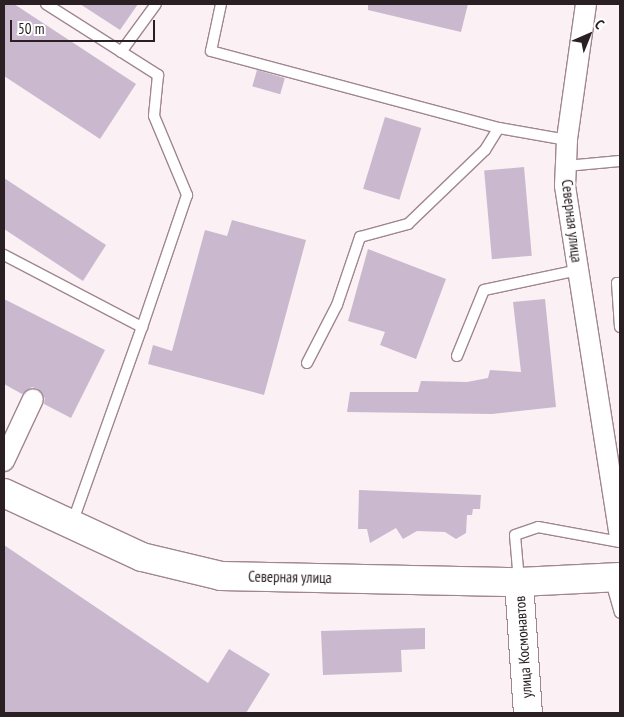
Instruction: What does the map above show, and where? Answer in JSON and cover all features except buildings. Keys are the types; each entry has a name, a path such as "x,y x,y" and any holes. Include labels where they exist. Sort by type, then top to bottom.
{"main road":[{"name":"Северная улица","path":"4,493 142,557 221,576 519,582 615,577"},
{"name":"улица Космонавтов","path":"519,582 528,713"}],"street":[{"name":"Северная улица","path":"586,4 567,140 565,186 578,270 613,445 620,538"},
{"path":"4,462 33,399"}],"lane":[{"path":"46,4 158,75 154,116 187,195 71,525"},
{"path":"121,52 156,4"},
{"path":"220,4 211,51 499,128 567,140"},
{"path":"307,363 337,305 360,237 408,224 485,150 499,128"},
{"path":"566,166 620,161"},
{"path":"4,255 142,327"},
{"path":"457,356 484,290 578,270"},
{"path":"620,283 617,283 620,327"},
{"path":"519,582 514,535 538,527 620,542"},
{"path":"615,577 620,613"}]}
